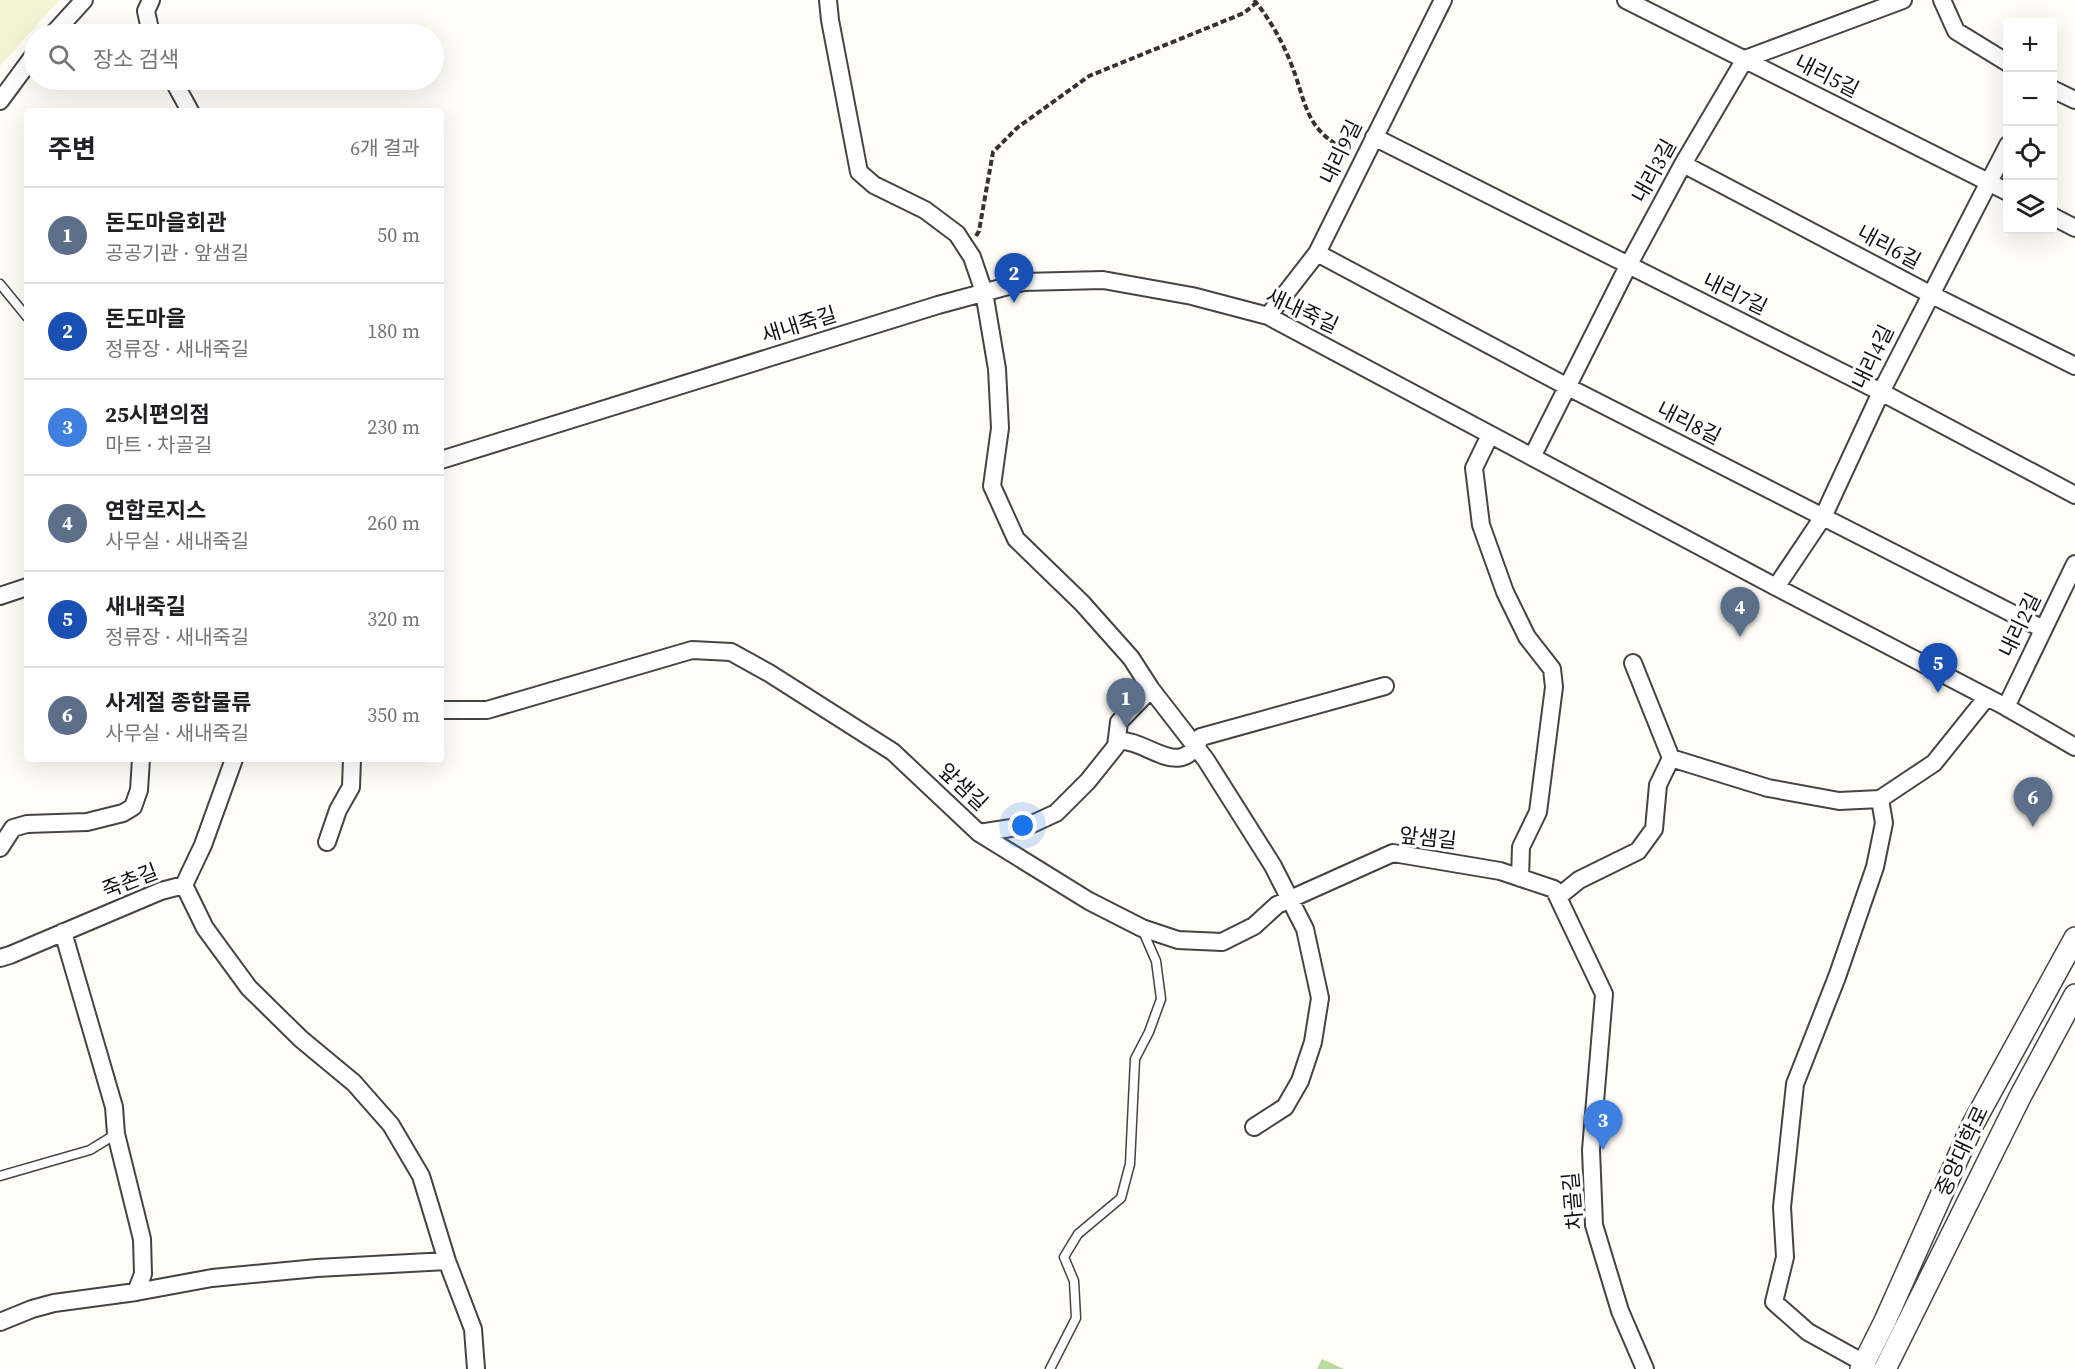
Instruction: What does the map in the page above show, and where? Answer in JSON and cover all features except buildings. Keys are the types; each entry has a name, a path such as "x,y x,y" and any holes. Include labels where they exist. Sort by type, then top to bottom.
{"street":[{"path":"62,24 84,0"},
{"path":"149,24 146,11 151,0"},
{"path":"828,0 859,172 874,185 925,210 957,234 972,257 984,292 997,369 1000,428 992,486 1016,539 1082,603 1131,658 1196,748 1273,866 1305,929 1320,998 1313,1042 1300,1081 1285,1107 1254,1127"},
{"name":"내리9길","path":"1268,316 1317,253 1443,0"},
{"name":"내리5길","path":"1626,0 2003,190"},
{"path":"1745,59 1903,0"},
{"path":"1942,0 1956,32 2003,61"},
{"name":"내리3길","path":"1532,457 1628,266 1683,164 1745,59"},
{"path":"0,102 24,69"},
{"path":"178,90 188,108"},
{"path":"2057,91 2075,100"},
{"name":"내리7길","path":"1374,137 1881,392 2075,495"},
{"name":"내리4길","path":"1776,587 1823,517 1881,392 2003,153"},
{"name":"내리6길","path":"1683,164 1930,294 2075,366"},
{"path":"2057,219 2075,228"},
{"name":"내리8길","path":"1317,253 1566,386 2043,629"},
{"name":"새내죽길","path":"444,459 938,304 1023,282 1103,280 1192,296 1268,316 2006,707 2075,747"},
{"path":"1490,435 1474,468 1481,525 1505,592 1527,637 1552,669 1554,687 1538,812 1521,847 1520,878"},
{"name":"내리2길","path":"2006,707 2075,564"},
{"path":"0,596 24,588"},
{"name":"앞샘길","path":"444,710 487,710 692,650 731,652 769,673 893,752 979,833 1089,902 1142,928 1178,940 1222,942 1254,926 1277,905 1393,854 1500,871 1556,893"},
{"path":"1556,893 1638,851 1654,829 1658,785 1671,758 1633,663"},
{"path":"1117,741 1128,740 1166,758 1183,757 1196,748 1201,737 1385,686"},
{"path":"979,833 1030,825 1056,813 1088,781 1116,746 1119,722 1152,689"},
{"path":"1671,758 1768,788 1839,801 1880,799 1934,763 1987,697"},
{"path":"0,848 13,828 27,824 87,822 123,813 133,807 139,790 141,762"},
{"name":"죽촌길","path":"0,958 161,891 184,885 203,845 233,762"},
{"path":"327,842 338,810 351,786 352,762"},
{"path":"1865,1367 1808,1332 1774,1302 1785,1257 1782,1207 1795,1084 1837,977 1875,867 1884,823 1880,799"},
{"path":"184,885 205,928 249,988 301,1039 354,1083 391,1125 421,1176 447,1262 473,1329 476,1369"},
{"name":"차골길","path":"1556,893 1604,994 1591,1150 1594,1225 1620,1311 1645,1369"},
{"path":"63,932 114,1107 116,1134 142,1239 143,1274 136,1292"},
{"name":"중앙대학로","path":"1865,1367 1972,1124 2075,938"},
{"name":"중앙대학로","path":"1885,1369 2021,1095 2075,995"},
{"path":"0,1322 54,1303 136,1292 212,1278 317,1268 447,1262"}],"lane":[{"path":"0,284 24,313"},
{"path":"1050,1369 1076,1318 1074,1281 1064,1257 1078,1234 1121,1198 1130,1164 1135,1059 1149,1032 1161,999 1156,961 1142,928"},
{"path":"0,1176 90,1150 116,1134"}],"path":[{"path":"967,249 979,231 993,152 1017,128 1089,76 1244,13 1255,2 1268,18 1290,60 1309,118 1332,143 1363,158"}],"shaded area":[{"path":"0,0 59,0 38,24 24,24 24,39 0,66"}],"green space":[{"path":"1322,1359 1344,1369 1317,1369"}],"place":[{"name":"돈도마을","path":"1014,303"},
{"name":"연합로지스","path":"1740,637"},
{"name":"새내죽길","path":"1938,693"},
{"name":"돈도마을회관","path":"1126,728"},
{"name":"사계절 종합물류","path":"2033,827"},
{"name":"25시편의점","path":"1603,1150"}]}
